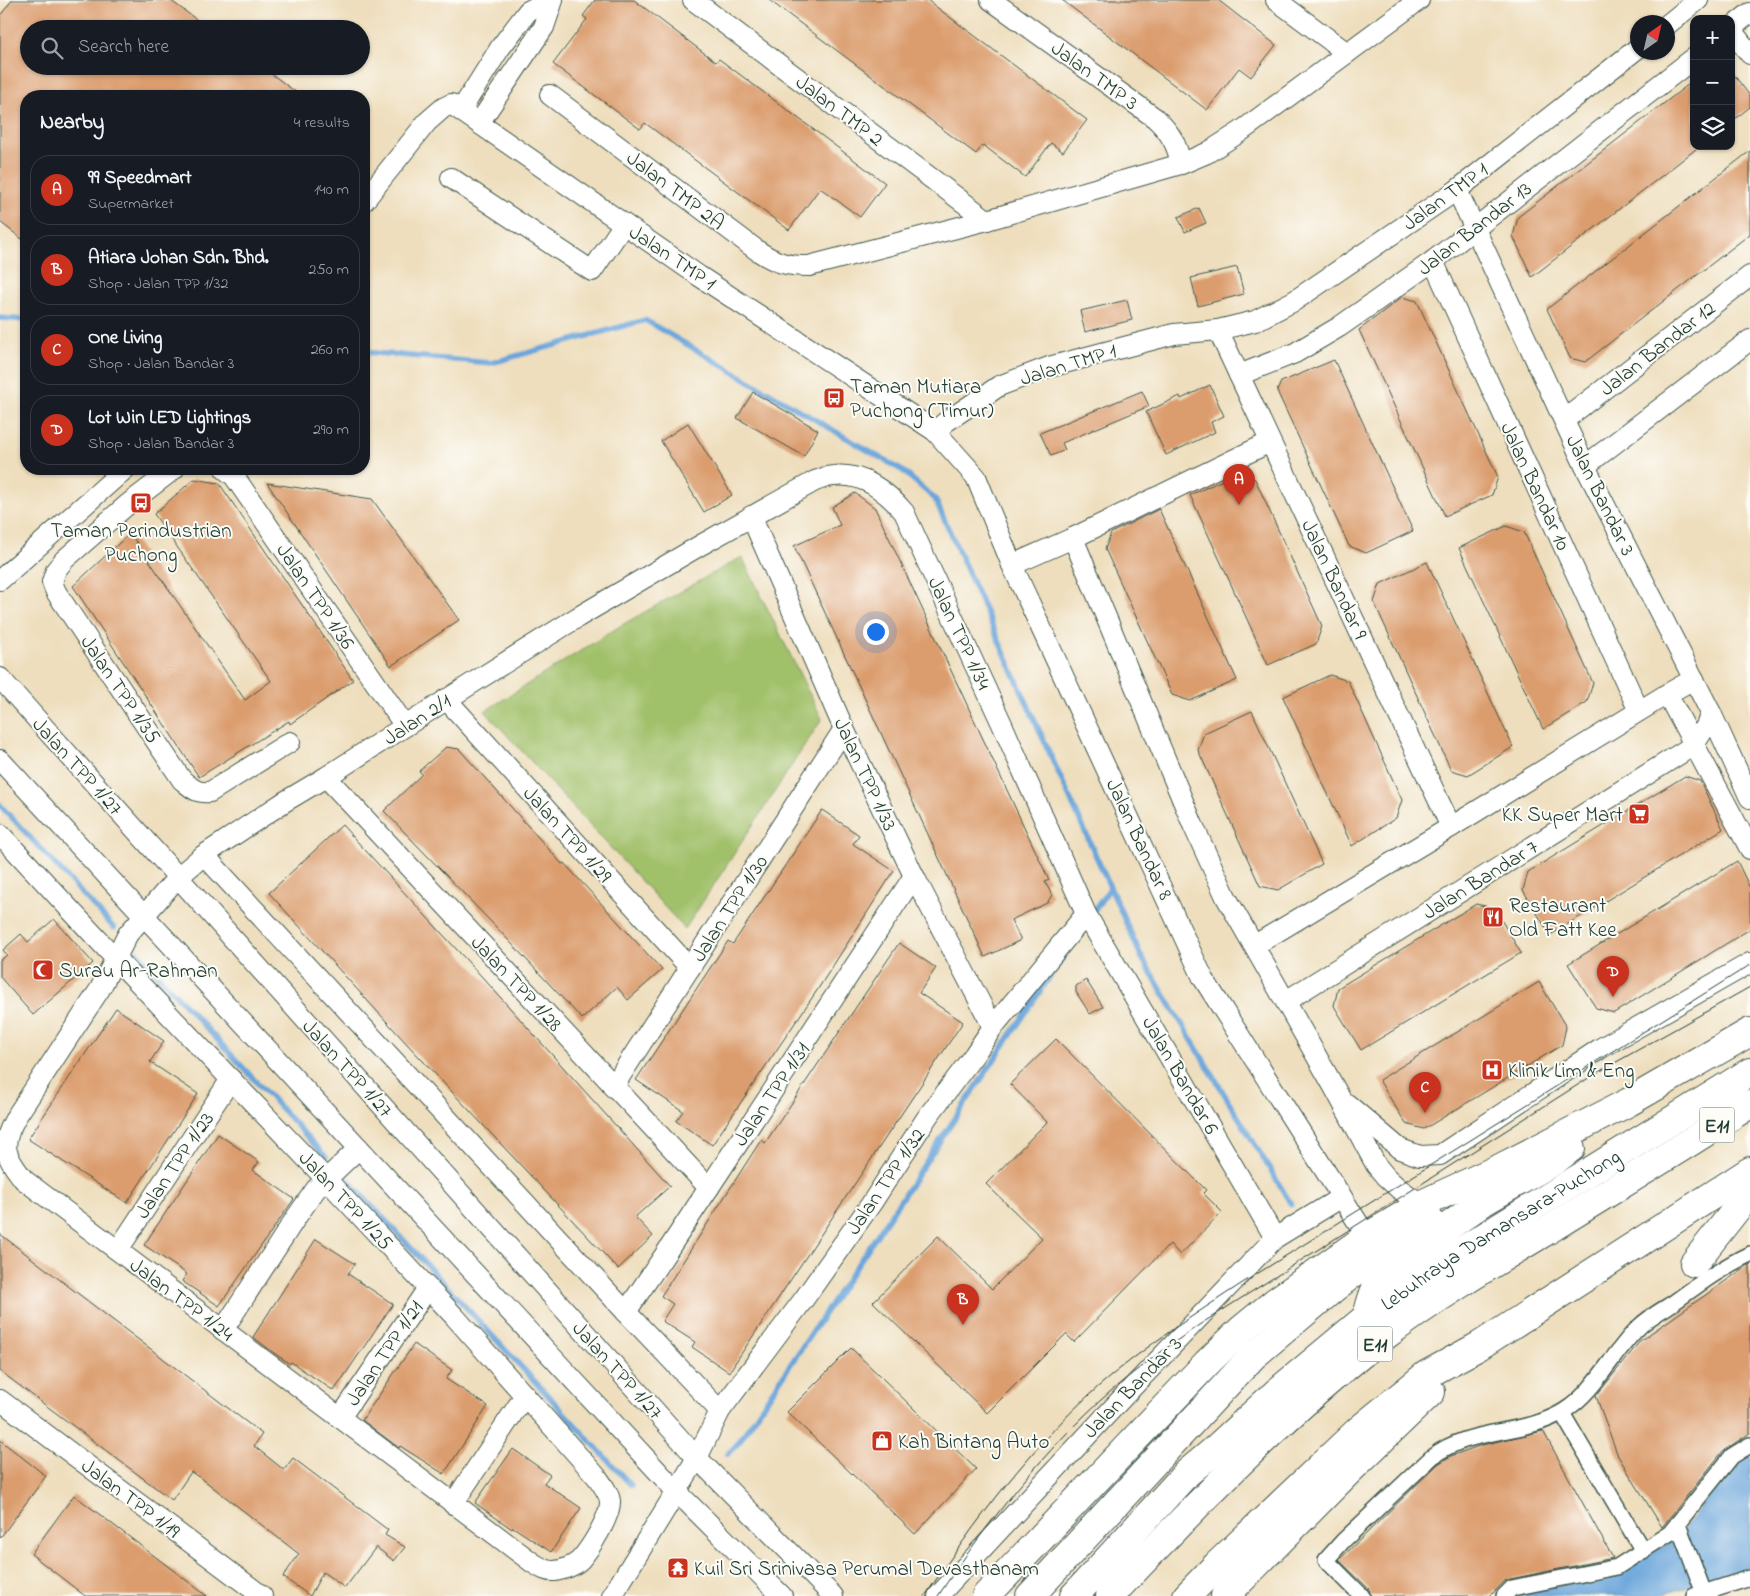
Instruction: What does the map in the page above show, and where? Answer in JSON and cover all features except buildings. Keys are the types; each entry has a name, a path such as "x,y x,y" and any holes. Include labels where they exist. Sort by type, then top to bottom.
{"highway":[{"path":"986,1596 1207,1363 1242,1329 1275,1302 1367,1237 1424,1203 1502,1167 1630,1102 1750,1032"},
{"name":"Lebuhraya Damansara–Puchong","path":"1074,1596 1186,1474 1211,1454 1277,1392 1367,1317 1439,1265 1750,1072"},
{"path":"1367,1317 1371,1298 1378,1282 1386,1271 1484,1202 1554,1161 1630,1102"},
{"name":"Lebuhraya Damansara–Puchong","path":"1110,1596 1219,1482 1327,1383 1383,1338 1463,1282 1750,1104"},
{"path":"1683,1147 1750,1118"},
{"path":"1030,1596 1253,1356 1361,1267 1502,1167"},
{"path":"1187,1596 1360,1429 1426,1375 1479,1346 1750,1171"},
{"path":"1691,1210 1750,1182"},
{"path":"1694,1263 1750,1192"},
{"path":"1228,1594 1350,1470 1479,1346"},
{"path":"1228,1594 1245,1589 1258,1581 1301,1540 1358,1480 1409,1434 1424,1425"}],"street":[{"path":"370,193 436,113 451,104 461,110 500,48 528,11 549,0"},
{"path":"479,123 544,27 553,0"},
{"name":"Jalan TMP 2","path":"693,0 986,220"},
{"name":"Jalan TMP 3","path":"991,0 1155,118 1166,128 1174,141 1181,164"},
{"path":"1276,0 1347,53"},
{"name":"Jalan TMP 2A","path":"550,95 758,252 775,262 792,266 809,266 986,220 1181,164 1207,153 1240,132 1420,0"},
{"path":"1675,18 1698,0"},
{"path":"1735,26 1750,13"},
{"path":"1735,34 1750,54"},
{"name":"Jalan TMP 1","path":"461,110 700,276 935,431 946,421 999,386 1048,367 1174,334 1218,330 1254,321 1294,301 1457,190 1630,54"},
{"name":"Jalan Bandar 13","path":"1239,375 1295,353 1340,327 1433,261 1691,60"},
{"path":"451,178 592,271 624,224"},
{"name":"Jalan Bandar 3","path":"1457,190 1586,466 1711,713 1750,798"},
{"name":"Jalan Bandar 10","path":"1433,261 1639,711"},
{"name":"Jalan Bandar 12","path":"1564,420 1750,276"},
{"name":"Jalan Bandar 9","path":"1218,330 1451,827"},
{"path":"1586,466 1750,340"},
{"name":"Jalan Bandar 8","path":"935,431 976,477 1012,564 1203,978 1367,1237"},
{"path":"1012,564 1073,538 1270,442"},
{"path":"0,580 118,475"},
{"name":"Jalan TPP 1/35","path":"166,475 127,505 64,560 56,570 52,582 56,592 182,780 200,793 210,792 290,742"},
{"name":"Jalan TPP 1/36","path":"233,475 405,726"},
{"name":"Jalan TPP 1/34","path":"751,516 815,481 834,475 857,478 876,486 892,498 904,512 1002,724 1086,914"},
{"name":"Jalan 2/1","path":"116,959 128,934 143,915 178,877 204,855 284,802 578,617 751,516"},
{"name":"Jalan TPP 1/33","path":"751,516 844,728 914,876 993,1027"},
{"path":"1073,538 1193,825 1226,897 1286,1001 1365,1146 1386,1177 1405,1193 1424,1203"},
{"name":"Jalan TPP 1/27","path":"0,678 697,1458 833,1596"},
{"path":"1254,945 1667,694 1694,680"},
{"path":"1667,694 1750,849"},
{"name":"Jalan TPP 1/29","path":"446,699 690,968"},
{"name":"Jalan Bandar 7","path":"1286,1001 1694,745 1706,726 1711,713"},
{"name":"Jalan TPP 1/30","path":"613,1087 844,728"},
{"name":"Jalan TPP 1/27","path":"0,760 676,1491 782,1596"},
{"name":"Jalan TPP 1/28","path":"326,777 709,1188"},
{"name":"Jalan TPP 1/25","path":"0,834 428,1288 597,1477 610,1500 605,1522 579,1560 571,1566 562,1569 555,1571 547,1570"},
{"name":"Jalan TPP 1/27","path":"204,855 626,1312 720,1411"},
{"name":"Jalan TPP 1/31","path":"626,1312 914,876"},
{"name":"Jalan TPP 1/32","path":"612,1596 697,1458 720,1411 804,1299 875,1198 928,1116 993,1027 1086,914"},
{"name":"Jalan Bandar 6","path":"1086,914 1275,1238"},
{"name":"Jalan TPP 1/24","path":"116,959 100,989 9,1130 5,1142 8,1156 24,1180 453,1504 533,1563 547,1570"},
{"path":"1339,1098 1400,1149 1420,1156 1440,1155 1601,1048 1750,963"},
{"name":"Jalan TPP 1/23","path":"118,1250 231,1079"},
{"path":"223,1330 316,1189 358,1148"},
{"name":"Jalan Bandar 3","path":"938,1596 1118,1401 1275,1238 1342,1197"},
{"path":"1362,1596 1326,1560 1343,1541 1421,1466 1443,1448 1457,1442 1543,1422 1562,1413 1578,1402 1640,1326 1730,1264 1750,1254"},
{"name":"Jalan TPP 1/21","path":"340,1418 428,1288"},
{"path":"453,1504 525,1395"},
{"name":"Jalan TPP 1/19","path":"0,1400 262,1596"},
{"path":"1562,1413 1643,1551"},
{"path":"1504,1596 1512,1588 1618,1567 1679,1526 1732,1456 1750,1445"},
{"path":"1679,1526 1699,1591 1750,1578"}],"green space":[{"path":"742,557 822,719 685,929 485,711 620,626"}],"water":[{"path":"1750,1454 1750,1566 1658,1596 1515,1596 1526,1592 1615,1575 1674,1540 1735,1464"}],"waterway":[{"path":"0,318 20,320"},
{"path":"370,353 491,363 645,320 903,471 935,499 1142,958 1291,1204"},
{"path":"0,805 114,928"},
{"path":"1091,915 1110,888"},
{"path":"136,952 326,1157"},
{"path":"728,1454 738,1443 1065,954"},
{"path":"348,1180 631,1485"}],"tram line":[{"path":"925,1596 984,1513 1051,1433 1099,1386 1152,1344 1244,1282 1750,965"},
{"path":"938,1596 976,1542 1040,1462 1087,1413 1143,1365 1199,1325 1595,1074 1750,987"}],"place":[{"name":"Taman Mutiara Puchong (Timur)","path":"834,398"},
{"name":"Taman Perindustrian Puchong","path":"141,503"},
{"name":"99 Speedmart","path":"1239,505"},
{"name":"KK Super Mart","path":"1639,814"},
{"name":"Restaurant Old Fatt Kee","path":"1493,917"},
{"name":"Surau Ar-Rahman","path":"43,970"},
{"name":"Lot Win LED Lightings","path":"1613,997"},
{"name":"Klinik Lim & Eng","path":"1492,1070"},
{"name":"One Living","path":"1425,1113"},
{"name":"Atiara Johan Sdn. Bhd.","path":"963,1325"},
{"name":"Kah Bintang Auto","path":"882,1441"},
{"name":"Kuil Sri Srinivasa Perumal Devasthanam","path":"678,1568"}]}
